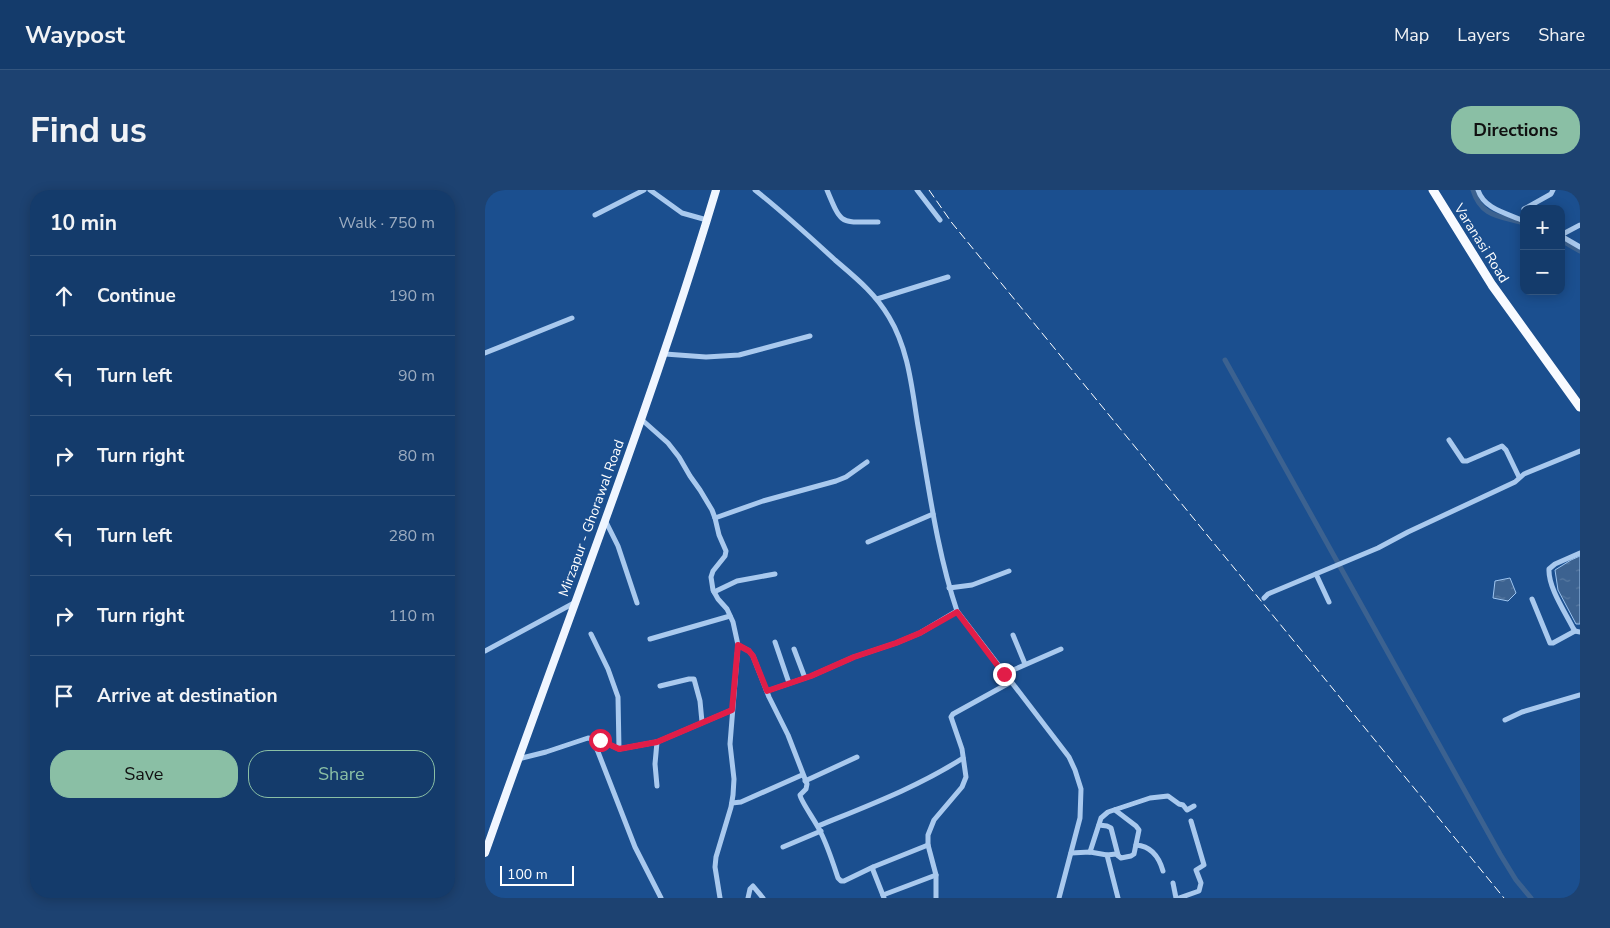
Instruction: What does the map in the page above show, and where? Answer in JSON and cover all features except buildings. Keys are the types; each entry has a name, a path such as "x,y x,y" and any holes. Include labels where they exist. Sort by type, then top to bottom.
{"highway":[{"name":"Varanasi Road","path":"1433,190 1491,285 1580,407"}],"main road":[{"name":"Mirzapur - Ghorawal Road","path":"485,852 665,354 716,190"}],"street":[{"path":"595,215 644,190"},
{"path":"650,190 682,213 707,220"},
{"path":"755,190 880,298 902,342 933,514 957,612 1069,757 1081,789 1080,818 1059,898"},
{"path":"827,190 840,218 848,222 878,222"},
{"path":"917,190 939,220"},
{"path":"1478,190 1485,203 1490,207 1520,218"},
{"path":"1531,205 1551,194 1553,190"},
{"path":"1511,214 1520,211"},
{"path":"1565,233 1580,225"},
{"path":"1565,237 1580,246"},
{"path":"880,298 947,277"},
{"path":"485,353 572,318"},
{"path":"665,354 706,357 739,355 810,336"},
{"path":"641,418 673,448 707,501 726,551 723,560 715,567 711,575 711,585 714,592 733,622 738,645 730,744 734,784 732,803 716,857 715,872 720,898"},
{"path":"1449,440 1463,461 1502,446 1506,450 1519,477"},
{"path":"1264,598 1268,594 1343,564 1515,482 1524,474 1580,451"},
{"path":"715,518 763,501 836,481 846,477 867,462"},
{"path":"868,542 933,514"},
{"path":"605,519 618,546 637,603"},
{"path":"1532,599 1550,643 1577,631 1552,586 1549,569 1555,564 1580,554"},
{"path":"951,588 972,586 1009,571"},
{"path":"714,592 737,581 775,574"},
{"path":"1316,574 1329,602"},
{"path":"485,651 574,603"},
{"path":"767,691 805,678 854,657 896,643 920,633 957,612"},
{"path":"650,639 730,616"},
{"path":"591,634 618,697 619,749"},
{"path":"1013,635 1025,664"},
{"path":"775,642 789,683"},
{"path":"738,645 749,651 753,656 788,735 807,787 800,796 819,829 840,880 844,881 928,845"},
{"path":"794,649 805,678"},
{"path":"1006,673 1061,649"},
{"path":"660,686 695,679 702,722"},
{"path":"936,898 936,874 928,845 928,835 934,820 965,782 966,777 962,749 951,717 1011,682"},
{"path":"1505,720 1522,712 1580,695"},
{"path":"518,759 587,738 600,740 619,749 657,742 732,710"},
{"path":"593,739 635,847 661,898"},
{"path":"657,742 655,764 657,786"},
{"path":"805,781 857,757"},
{"path":"783,847 903,790 963,758"},
{"path":"732,803 741,802 802,775"},
{"path":"1090,852 1103,815 1150,798 1166,796 1170,796 1187,810 1194,806"},
{"path":"1071,853 1090,852 1118,855 1121,858 1131,856 1135,851 1139,832 1138,828 1115,810"},
{"path":"1173,883 1178,898 1199,891 1201,883 1197,870 1204,864 1191,822"},
{"path":"1099,825 1111,828 1118,855"},
{"path":"1136,844 1147,847 1160,861 1163,871"},
{"path":"1107,855 1118,898"},
{"path":"873,867 884,897 936,874"},
{"path":"748,898 750,887 753,886 763,898"}],"water":[{"path":"1580,556 1580,624 1576,624 1558,590 1555,570"},
{"path":"1510,578 1516,593 1508,601 1493,598 1495,581"}],"waterway":[{"path":"1473,190 1481,206 1486,210 1499,217 1520,222"},
{"path":"1565,242 1580,251"},
{"path":"1225,360 1500,854 1516,880 1531,898"}],"railway":[{"path":"929,190 952,223 1504,898"}],"route":[{"path":"600,740 619,749 657,742 732,710 738,645 749,651 753,656 767,691 811,676 854,657 896,643 920,633 957,612 1004,674"}]}
